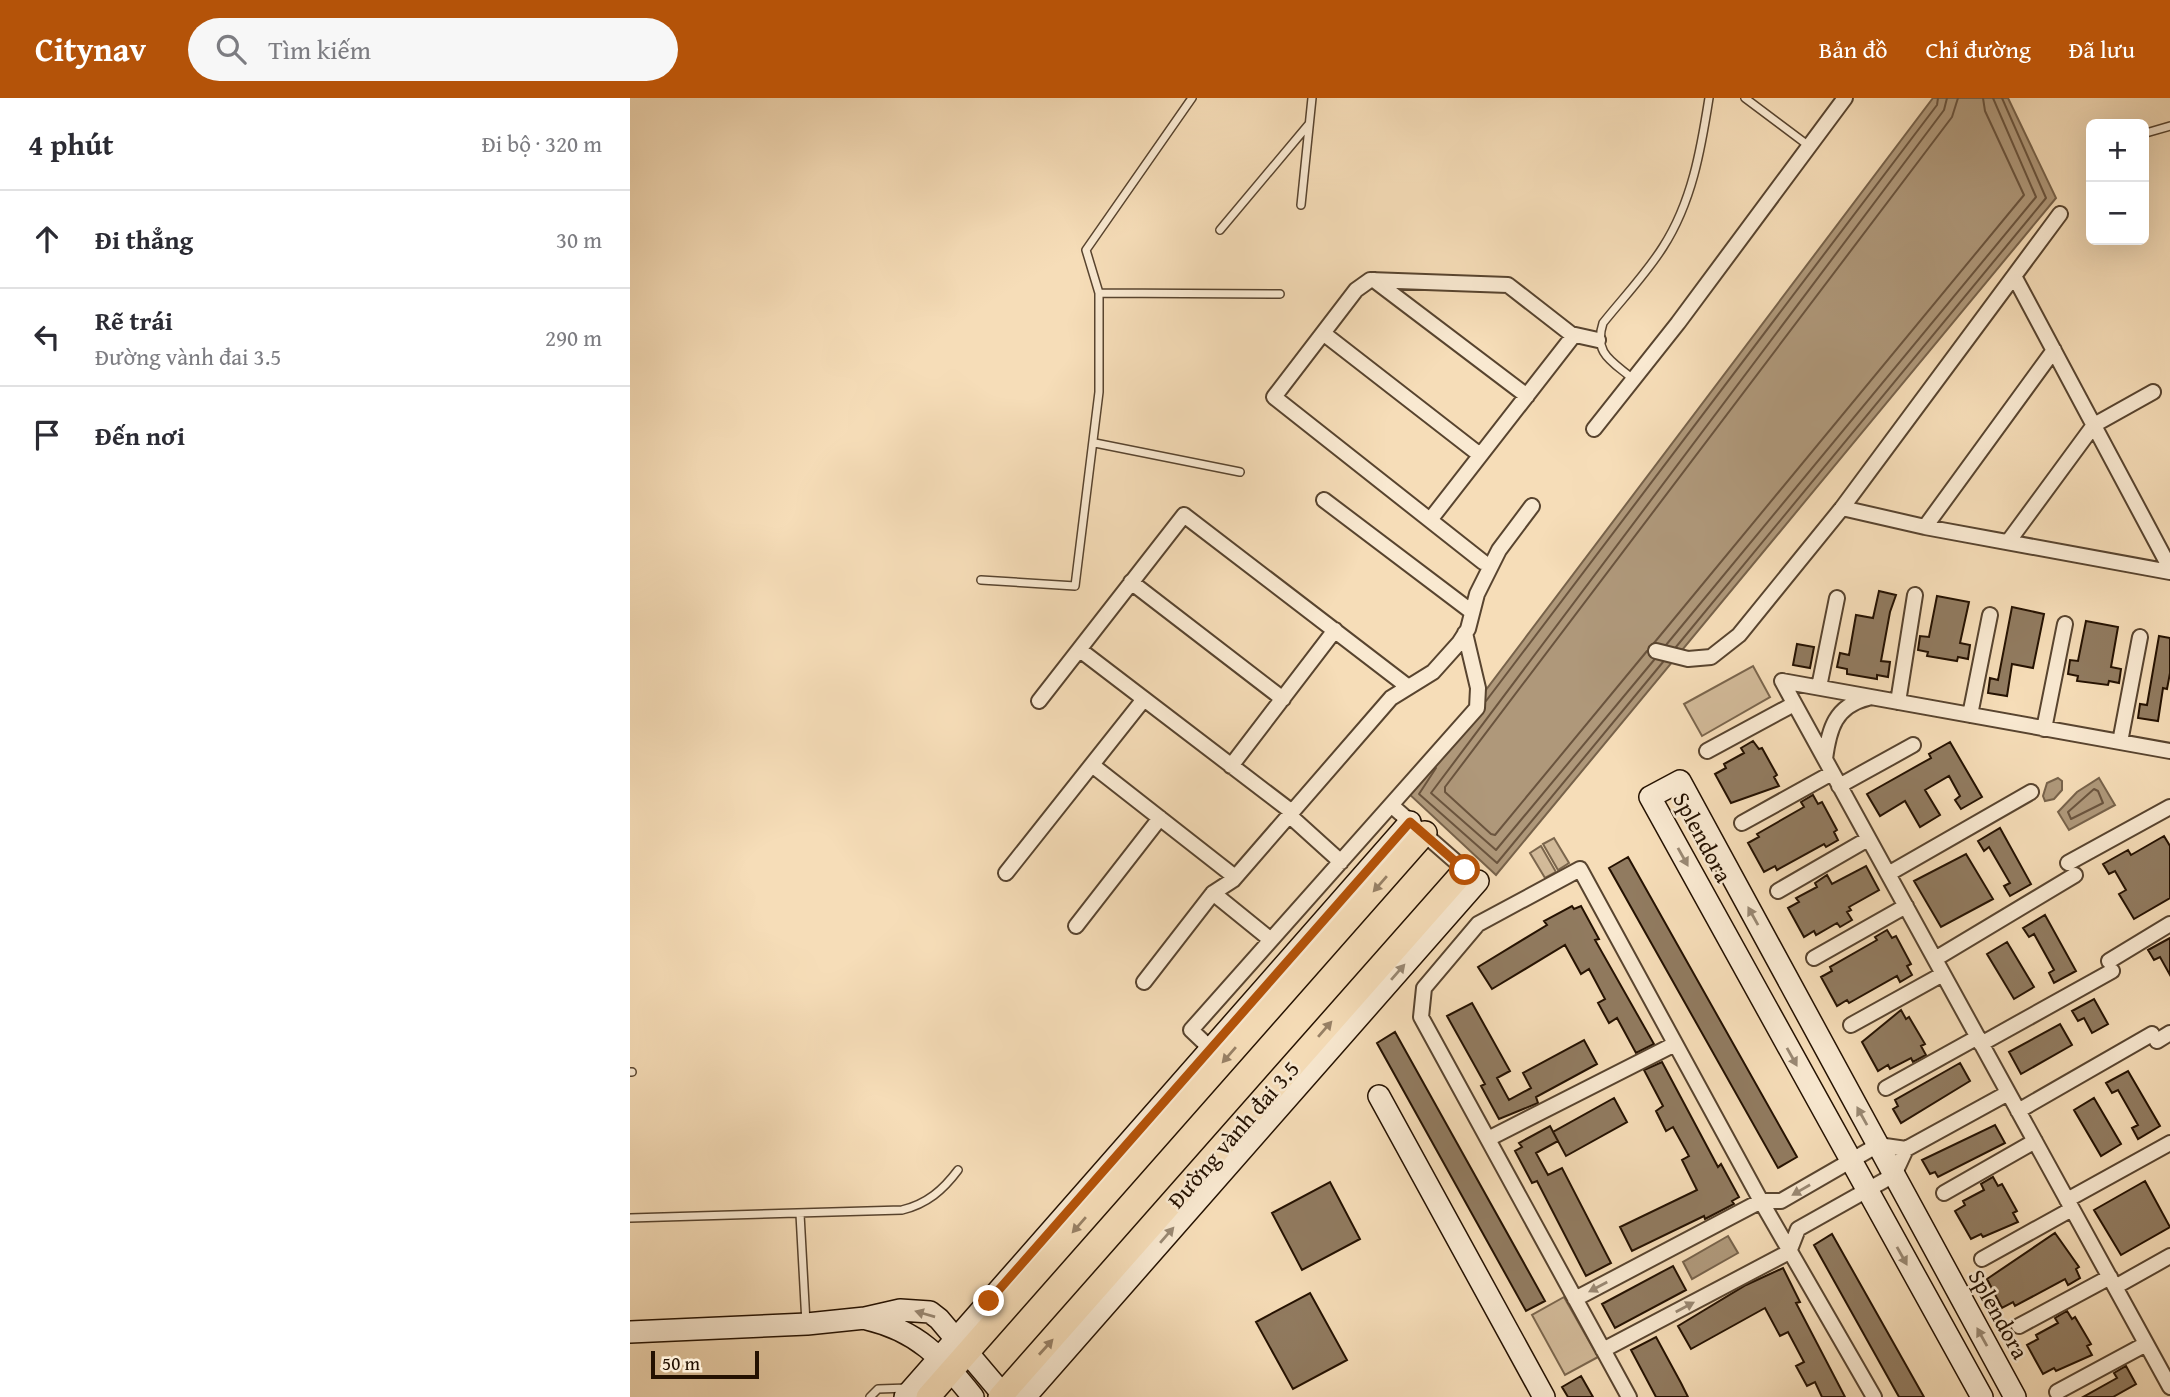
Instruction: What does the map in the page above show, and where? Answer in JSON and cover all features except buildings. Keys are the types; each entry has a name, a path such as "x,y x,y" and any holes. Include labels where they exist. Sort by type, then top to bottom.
{"main road":[{"path":"915,1394 962,1345 1417,828"},
{"name":"Đường vành đai 3.5","path":"1008,1396 1472,876"}],"street":[{"path":"1594,429 1844,98"},
{"path":"1657,651 1688,659 1711,657 1721,652 1739,635 1842,508 2060,214"},
{"path":"2014,276 2170,570"},
{"path":"1483,562 1274,397 1356,290 1367,280 1508,285 1574,335 1598,340"},
{"path":"1374,280 1527,396"},
{"path":"1323,333 1480,455"},
{"path":"1430,520 1574,335"},
{"path":"1926,527 2054,350"},
{"path":"2008,541 2094,425 2153,391"},
{"path":"1324,500 1472,612"},
{"path":"1144,982 1213,893 1236,877 1391,698 1433,672 1465,633 1499,550 1532,506"},
{"path":"1842,508 1926,527 2170,570"},
{"path":"1039,701 1184,515 1408,686"},
{"path":"1131,582 1283,699"},
{"path":"1898,702 1915,595"},
{"path":"1819,687 1837,598"},
{"path":"1970,715 1990,615"},
{"path":"2044,729 2065,624"},
{"path":"1231,766 1335,631"},
{"path":"1211,1049 1191,1030 1477,708 1478,688 1465,633"},
{"path":"2120,741 2140,637"},
{"path":"1080,650 1231,766 1290,814 1341,862"},
{"path":"2169,747 2044,729 1782,681 2146,1344 2165,1367 2170,1387"},
{"path":"1825,759 1831,726 1839,712 1852,703 1867,698 1882,699"},
{"path":"1006,873 1144,699"},
{"path":"1707,751 1794,704"},
{"path":"1742,823 1913,745"},
{"path":"1091,765 1236,877"},
{"name":"Splendora","path":"1982,1397 1849,1162 1650,797 1680,781 2015,1397"},
{"path":"1888,874 2031,792"},
{"path":"1391,806 1472,876"},
{"path":"1935,959 2170,807"},
{"path":"1076,926 1160,818"},
{"path":"962,1345 1211,1049 1417,828"},
{"path":"1778,891 1868,839"},
{"path":"1629,1397 1421,1017 1424,988 1478,924 1580,869 1761,1201 1874,1397"},
{"path":"1213,893 1271,940"},
{"path":"1814,958 1906,906"},
{"path":"1885,1088 1980,1041 2111,966 2170,924"},
{"path":"1851,1025 1943,974"},
{"path":"2018,1111 2154,1037 2170,1033"},
{"path":"1488,1139 1675,1044"},
{"path":"1575,1299 1761,1201 1781,1201 1878,1146 1906,1149 2008,1093"},
{"path":"1379,1096 1544,1397"},
{"path":"1944,1193 2035,1141"},
{"path":"1982,1259 2170,1143"},
{"path":"1603,1350 1790,1250 1798,1229 1894,1175 1906,1149"},
{"path":"2019,1326 2170,1256"},
{"path":"630,1332 807,1324 865,1318 900,1310 930,1312 1008,1396"},
{"path":"865,1318 894,1325 911,1334 945,1364 973,1397"},
{"path":"2057,1392 2146,1344"}],"lane":[{"path":"981,580 1075,586 1095,443 1099,392 1099,293 1086,250 1192,98"},
{"path":"1301,205 1312,98"},
{"path":"1633,380 1605,354 1598,340 1603,323 1663,248 1677,222 1693,181 1709,98"},
{"path":"1745,98 1809,146"},
{"path":"1220,230 1309,124"},
{"path":"2149,131 2170,126"},
{"path":"1099,293 1280,294"},
{"path":"1095,443 1240,472"},
{"path":"630,1218 881,1213 916,1207 944,1188 958,1170"},
{"path":"800,1213 807,1324"},
{"path":"870,1397 878,1389 915,1394"}],"shaded area":[{"path":"1753,666 1770,697 1702,736 1684,704"},
{"path":"1554,838 1569,863 1558,870 1543,844"},
{"path":"1541,846 1556,872 1545,878 1530,853"},
{"path":"1564,1297 1598,1357 1565,1375 1532,1315"}],"water":[{"path":"1933,98 2008,98 2056,198 1496,875 1408,793"},
{"path":"2058,778 2062,781 2062,790 2054,799 2045,801 2043,796 2047,783"},
{"path":"2099,778 2115,805 2069,830 2058,812 2077,792"},
{"path":"1728,1236 1738,1253 1692,1279 1683,1262"}],"route":[{"path":"989,1301 1410,822 1465,870"}]}
